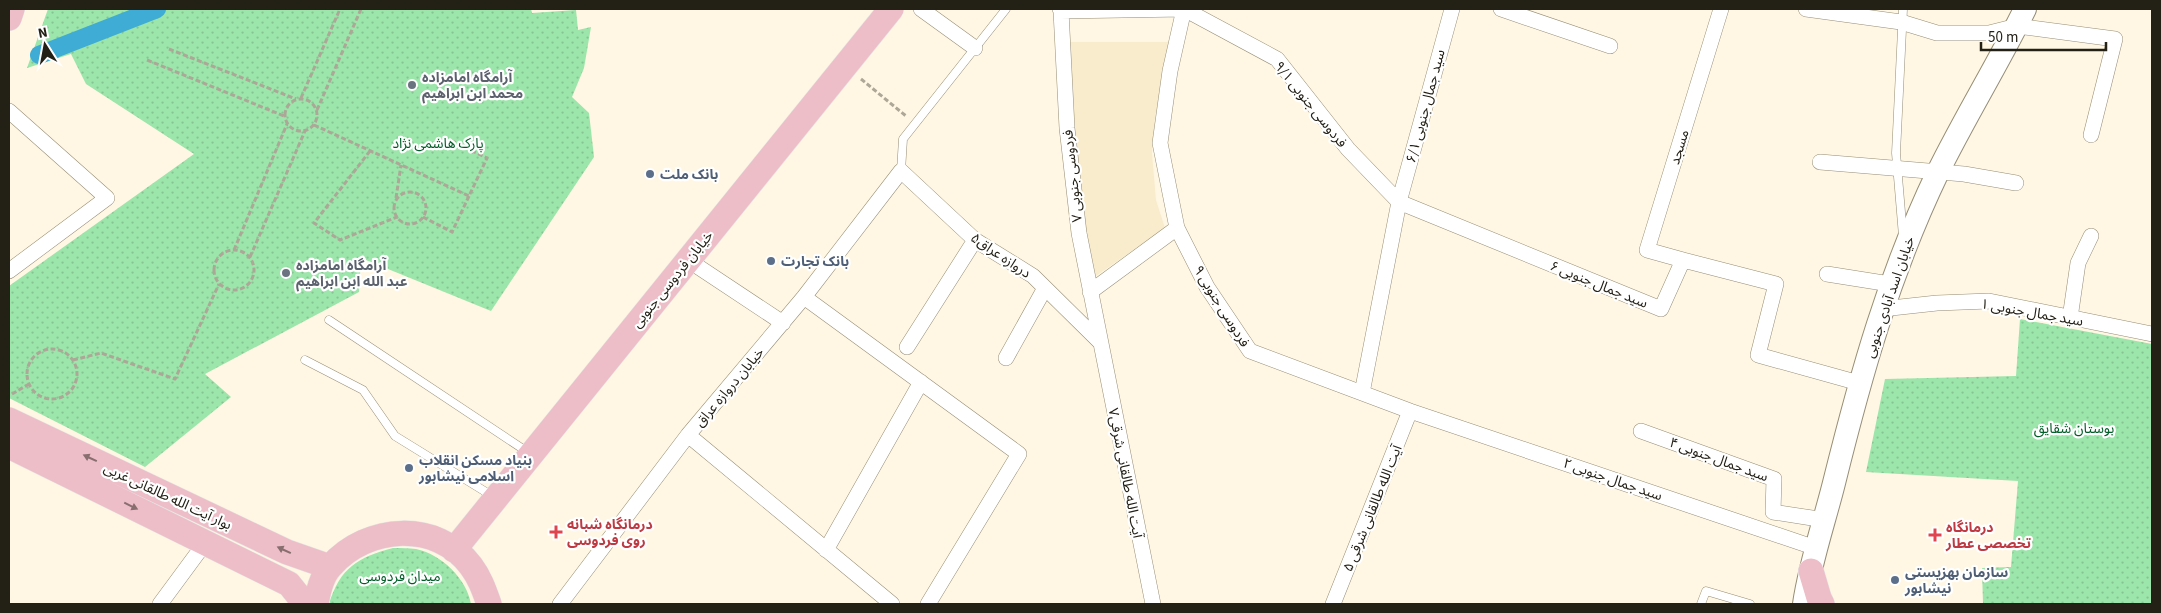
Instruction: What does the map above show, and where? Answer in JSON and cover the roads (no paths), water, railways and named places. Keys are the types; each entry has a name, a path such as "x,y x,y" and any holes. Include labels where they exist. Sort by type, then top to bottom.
{"main road":[{"path":"9,18 12,9"},
{"name":"خیابان فردوسی جنوبی","path":"454,550 890,9"},
{"name":"خیابان اسد آبادی جنوبی","path":"1814,559 1859,382 1890,284 1938,172 2021,17"},
{"name":"بوار آیت الله طالقانی غربی","path":"9,420 298,556 330,567"},
{"name":"بوار آیت الله طالقانی غربی","path":"12,449 289,584 306,604"},
{"path":"316,604 319,590 330,567 347,551 367,540 389,533 434,538 454,550 470,565 482,584 489,604"},
{"path":"1806,604 1819,598 1814,559"}],"street":[{"path":"921,9 975,48"},
{"path":"1060,10 1184,9"},
{"name":"فردوسی جنوبی ۹/۱","path":"1184,9 1277,59 1348,150 1398,202"},
{"name":"فردوسی جنوبی ۹","path":"1184,9 1170,71 1160,143 1177,228 1207,287 1250,351 1410,411"},
{"name":"سید جمال جنوبی ۶/۱","path":"1362,393 1398,202 1452,9"},
{"path":"1501,9 1610,46"},
{"name":"مسجد","path":"1682,260 1647,250 1722,9"},
{"path":"1806,9 1902,16 1937,33 1989,33 2021,17 2115,39 2091,135"},
{"name":"فردوسی جنوبی ۷","path":"1060,10 1067,128 1079,233 1100,342"},
{"path":"9,111 108,198 9,272"},
{"path":"1820,162 1964,174 2016,183"},
{"name":"دروازه عراق۵","path":"901,171 975,240 1033,276 1100,342"},
{"name":"خیابان دروازه عراق","path":"560,604 688,436 804,297 901,171"},
{"name":"سید جمال جنوبی ۶","path":"1398,202 1661,309 1682,260"},
{"path":"1090,292 1177,228"},
{"path":"2070,318 2078,263 2091,236"},
{"path":"908,347 975,240"},
{"path":"688,260 783,323"},
{"path":"1682,260 1776,284 1758,356 1859,382"},
{"path":"1827,274 1890,284"},
{"path":"1006,358 1046,288"},
{"path":"804,297 1019,454 928,604"},
{"name":"سید جمال جنوبی ۱","path":"1882,309 1937,303 1988,301 2152,334"},
{"name":"آیت الله طالقانی شرقی۷","path":"1100,342 1153,604"},
{"path":"826,550 921,382"},
{"name":"سید جمال جنوبی ۲","path":"1410,411 1814,559"},
{"name":"آیت الله طالقانی شرقی ۵","path":"1333,604 1410,411"},
{"name":"سید جمال جنوبی ۴","path":"1641,431 1774,479 1773,512 1825,520"},
{"path":"688,436 892,604"},
{"path":"160,604 205,543"}],"lane":[{"path":"901,171 903,139 1006,9"},
{"path":"1902,16 1896,153 1904,248"},
{"path":"329,320 531,454"},
{"path":"305,360 363,390 395,436 496,498"},
{"path":"1701,604 1706,590 1750,604"}],"waterway":[{"path":"39,55 157,9"}],"place":[{"name":"آرامگاه امامزاده محمد ابن ابراهیم","path":"412,85"},
{"name":"بانک ملت","path":"650,174"},
{"name":"بانک تجارت","path":"771,261"},
{"name":"آرامگاه امامزاده عبد الله ابن ابراهیم","path":"286,273"},
{"name":"بنیاد مسکن انقلاب اسلامی نیشابور","path":"409,468"},
{"name":"درمانگاه شبانه روی فردوسی","path":"556,532"},
{"name":"درمانگاه تخصصی عطار","path":"1935,535"},
{"name":"سازمان بهزیستی نیشابور","path":"1895,580"}],"park label":[{"name":"پارک هاشمی نژاد","path":"438,143"},
{"name":"بوستان شقایق","path":"2074,428"},
{"name":"میدان فردوسی","path":"400,576"}]}
